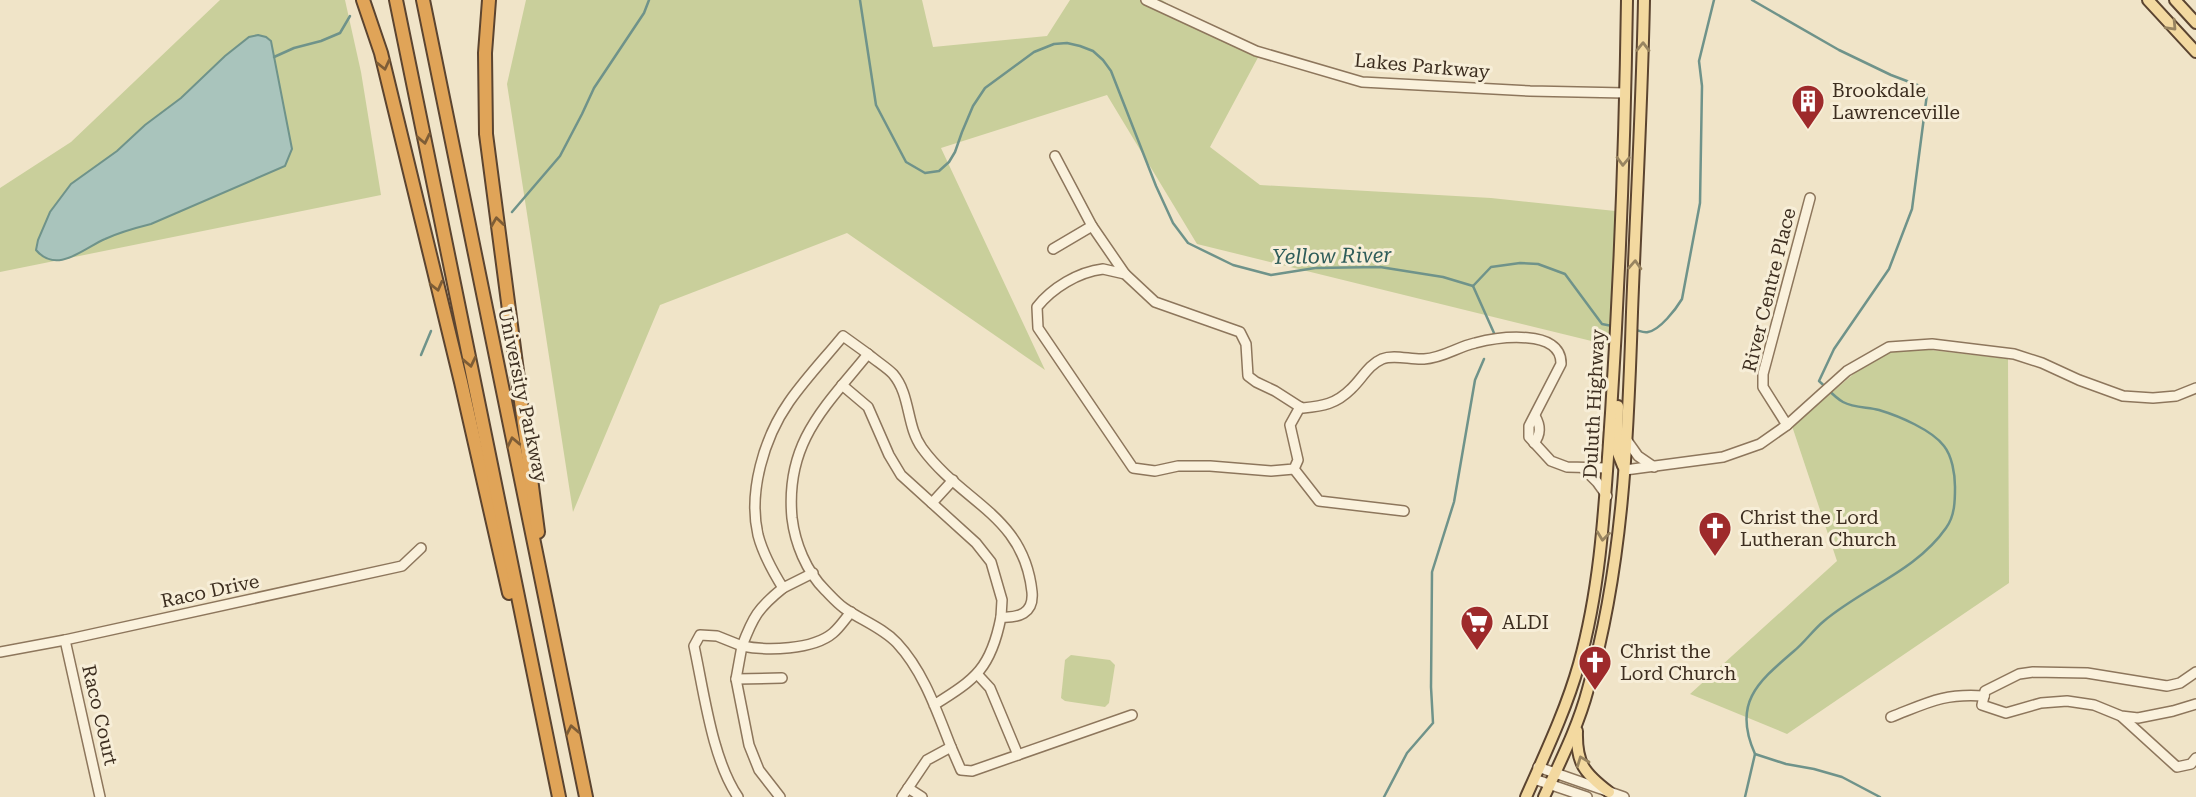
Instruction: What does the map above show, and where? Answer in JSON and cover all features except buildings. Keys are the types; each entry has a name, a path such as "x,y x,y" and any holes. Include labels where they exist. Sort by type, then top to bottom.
{"highway":[{"path":"363,0 381,53 461,382 514,617 531,660"},
{"path":"396,0 559,797"},
{"name":"University Parkway","path":"423,0 586,797"},
{"path":"489,0 485,53 486,134 537,519 542,581"}],"main road":[{"name":"Duluth Highway","path":"1526,797 1579,663 1597,578 1607,496 1615,350 1627,0"},
{"name":"Duluth Highway","path":"1544,797 1587,692 1605,624 1616,555 1625,470 1632,352 1644,0"},
{"path":"2148,0 2196,52"},
{"path":"2175,0 2196,23"},
{"path":"1613,377 1619,383 1617,450 1625,470"},
{"path":"1607,468 1618,488 1616,555"},
{"path":"1578,719 1577,745 1580,762 1588,776 1609,792"}],"street":[{"name":"Lakes Parkway","path":"1146,0 1256,51 1362,82 1625,93"},
{"path":"1055,156 1092,226 1125,274 1155,302 1240,332 1246,344 1248,376 1256,382 1302,407 1328,405 1352,389 1369,368 1383,358 1424,359 1448,355 1472,343 1503,337 1543,340 1556,347 1562,355 1562,364 1535,416 1539,424 1539,436 1534,443 1551,461 1567,467 1607,468"},
{"name":"River Centre Place","path":"1787,425 1763,387 1763,374 1810,198"},
{"path":"1054,249 1092,226"},
{"path":"1125,274 1102,269 1087,271 1047,295 1037,307 1038,328 1133,468 1155,471 1178,466 1271,471 1294,469"},
{"path":"783,589 758,536 755,507 758,478 766,446 777,420 789,401 843,336 893,374 905,397 912,430 917,439 939,468 1012,535 1030,573 1033,599 1027,611 1016,618 1001,617"},
{"path":"1625,470 1723,457 1760,444 1787,425 1847,371 1889,347 1932,344 2014,354 2123,396 2176,396 2196,388"},
{"path":"868,354 817,416 800,447 792,475 790,501 793,530 803,558 821,586 843,607 896,642 916,667 961,769 972,772 1132,715"},
{"path":"842,386 868,407 901,475 976,543 991,562 1002,600 997,639 978,675 934,705"},
{"path":"1294,469 1298,460 1290,425 1302,407"},
{"path":"1626,439 1638,456 1654,467"},
{"path":"1583,468 1607,496"},
{"path":"1294,469 1319,500 1404,511"},
{"path":"932,503 953,480"},
{"name":"Raco Drive","path":"0,652 402,566 421,548"},
{"path":"779,797 759,770 749,745 736,679 742,646 763,604 783,589 813,573"},
{"path":"738,797 716,747 695,646 700,635 717,636 758,649 780,649 820,641 833,633 851,612"},
{"name":"Raco Court","path":"65,640 100,797"},
{"path":"2196,672 2180,683 2167,686 2087,673 2019,674 1985,691 1982,705 2006,713 2040,703 2067,701 2094,705 2121,716 2138,718 2196,704"},
{"path":"978,675 990,688 1018,755"},
{"path":"736,679 782,678"},
{"path":"1891,716 1936,699 1961,695 1984,696"},
{"path":"2121,716 2177,766 2191,764 2196,758"},
{"path":"902,797 928,760 951,747"},
{"path":"1538,767 1624,797"},
{"path":"1534,779 1587,797"},
{"path":"908,788 922,797"}],"green space":[{"path":"220,0 345,0 361,72 381,195 0,272 0,188 71,142"},
{"path":"526,0 922,0 933,47 1047,36 1070,0 1162,0 1219,37 1262,50 1210,147 1260,185 1491,198 1625,212 1616,347 1197,244 1107,95 941,148 1045,370 847,233 660,305 573,512 507,84"},
{"path":"1888,345 2008,359 2009,583 1787,734 1690,694 1837,561 1792,426"},
{"path":"1071,655 1110,660 1115,665 1109,703 1105,707 1065,701 1061,698 1065,660"}],"water":[{"path":"258,35 271,41 292,149 285,166 151,224 111,237 62,260 44,257 36,250 50,212 71,184 117,151 145,125 181,98 225,56 249,37"}],"waterway":[{"path":"512,212 560,156 594,88 644,13 649,0"},
{"name":"Yellow River","path":"860,0 876,105 906,162 925,173 939,171 949,162 973,106 985,88 1034,52 1054,44 1067,43 1093,51 1111,71 1156,186 1173,223 1188,243 1233,265 1271,275 1315,268 1380,267 1443,277 1473,286"},
{"name":"Yellow River","path":"1636,330 1646,332 1658,327 1682,299 1700,203 1702,86 1699,61 1714,0"},
{"name":"Yellow River","path":"1752,0 1839,50 1920,86 1927,94 1912,209 1889,269 1834,349 1819,381 1843,402 1896,416 1939,440 1949,455 1954,471 1953,513 1946,528 1920,556 1839,609 1769,673 1752,695 1746,721 1755,754 1842,777 1880,797"},
{"path":"274,57 340,33 350,16"},
{"name":"Yellow River","path":"1473,286 1491,267 1520,263 1538,264 1565,274 1602,324 1612,326"},
{"path":"1473,286 1494,333 1492,338"},
{"path":"421,355 431,331"},
{"path":"1384,797 1407,753 1433,723 1432,572 1454,502 1475,380 1484,359"},
{"path":"1745,797 1755,754"}],"place":[{"name":"Brookdale Lawrenceville","path":"1808,131"},
{"name":"Christ the Lord Lutheran Church","path":"1715,558"},
{"name":"ALDI","path":"1477,652"},
{"name":"Christ the Lord Church","path":"1595,692"}]}
